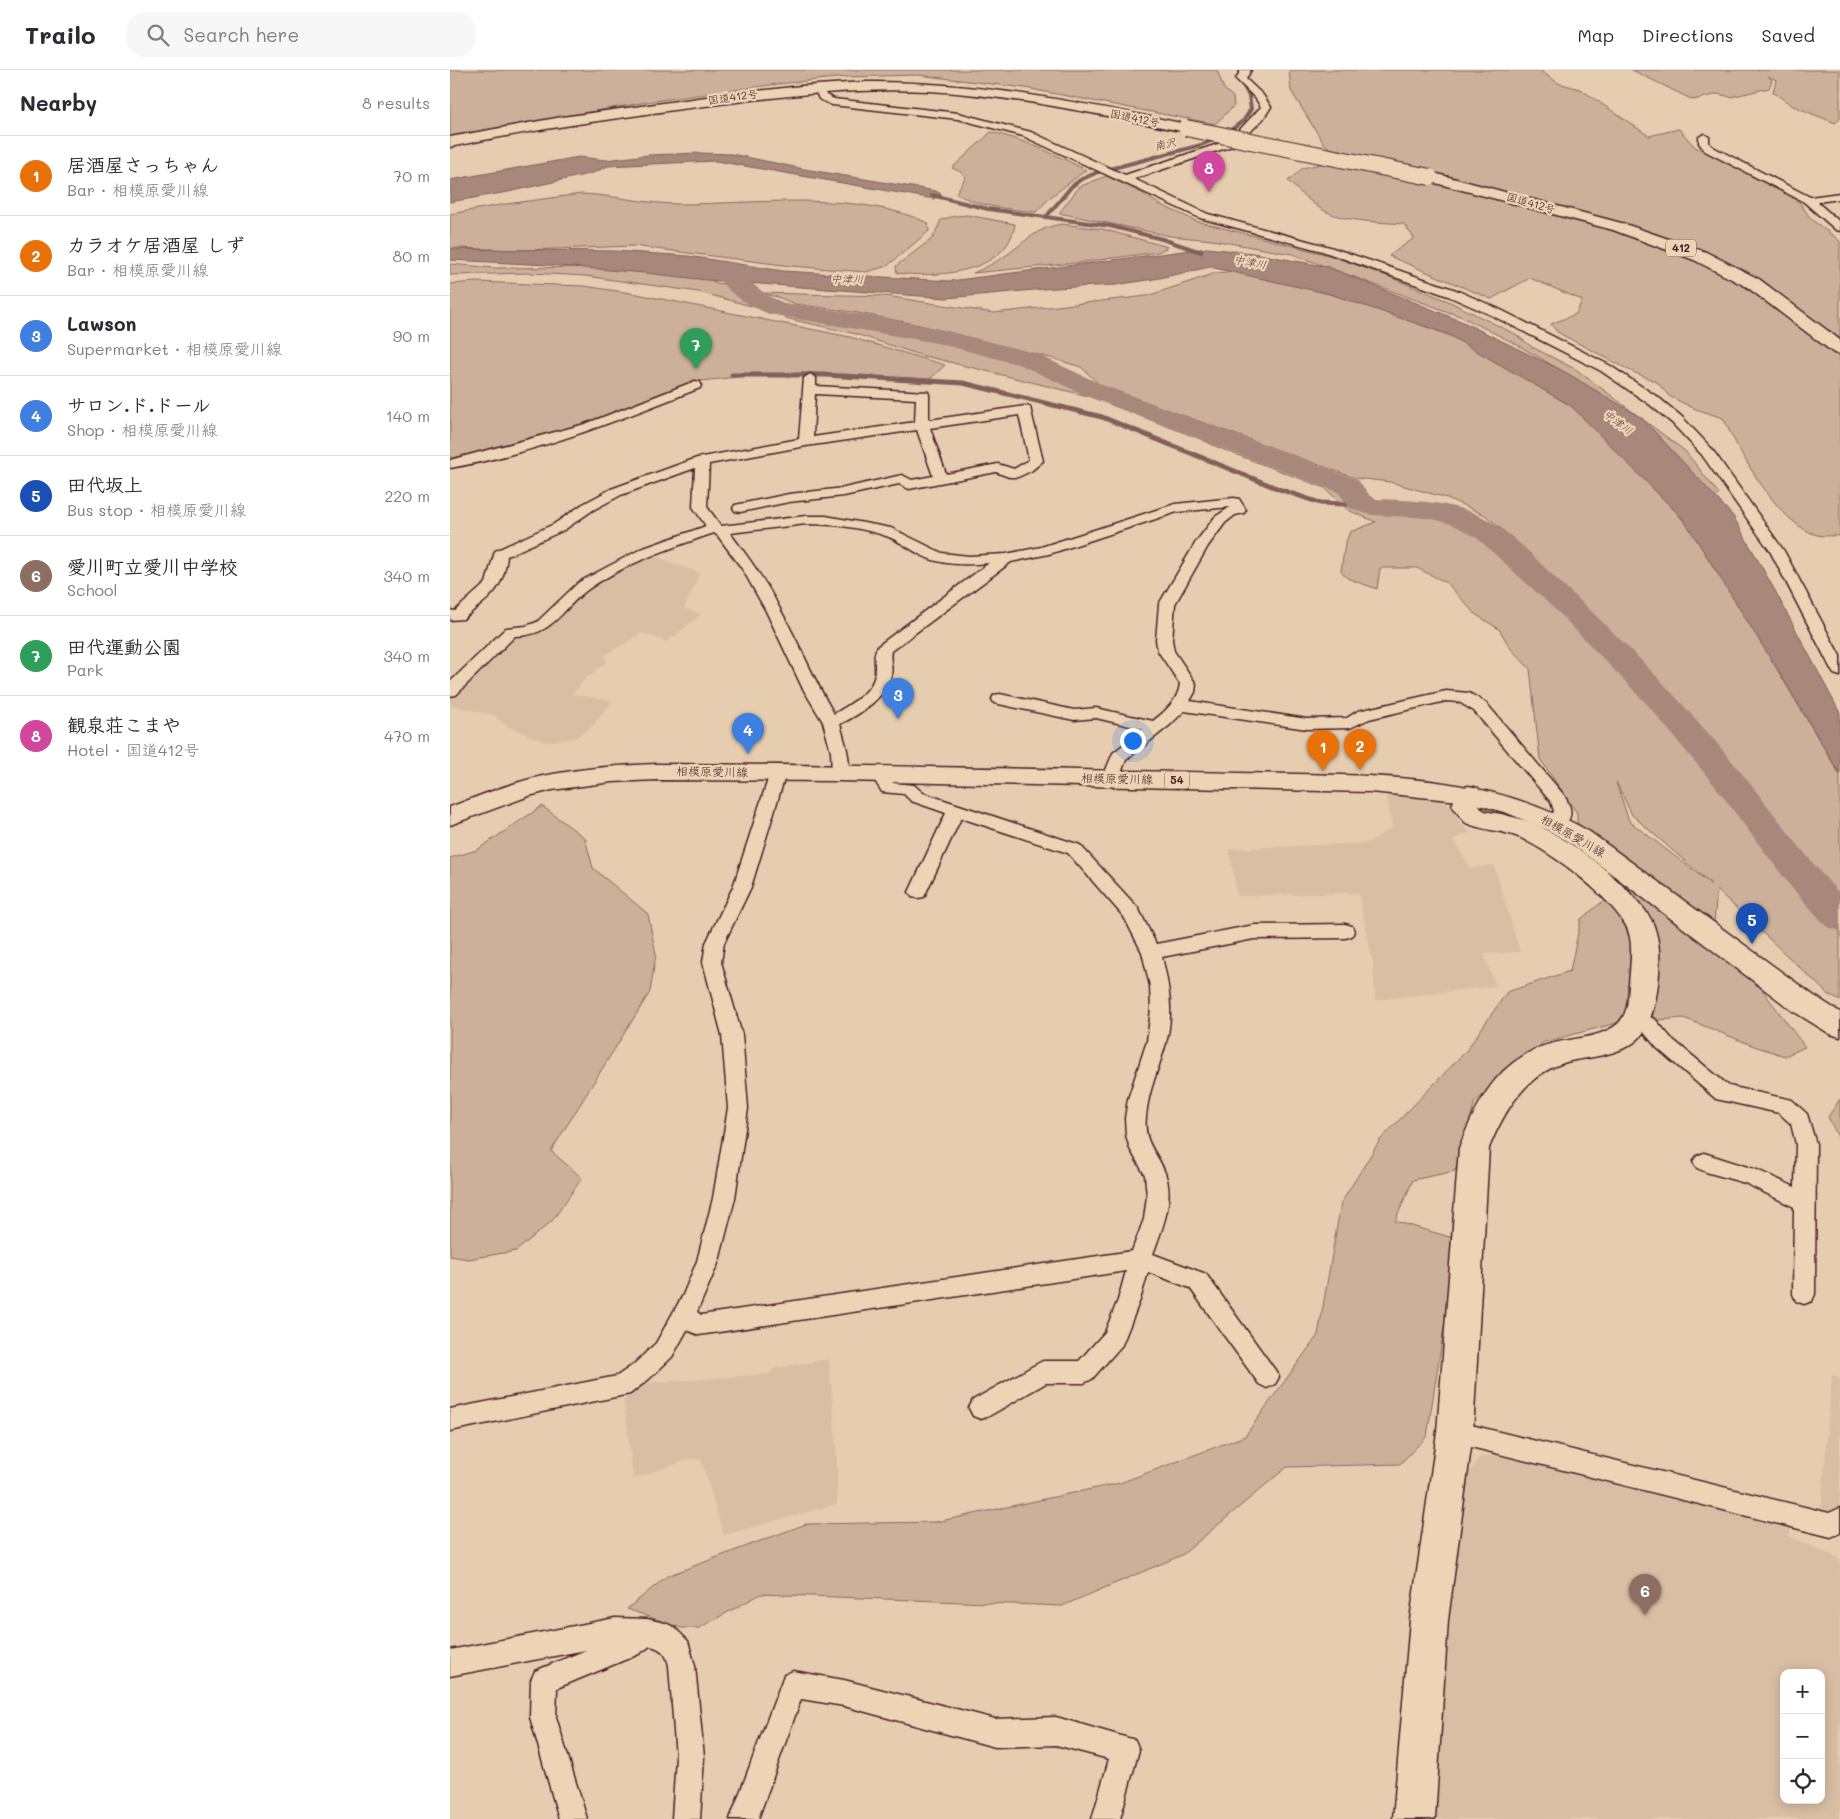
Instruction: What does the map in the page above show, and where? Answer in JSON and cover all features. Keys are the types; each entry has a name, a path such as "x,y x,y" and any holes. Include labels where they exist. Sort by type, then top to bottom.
{"main road":[{"name":"国道412号","path":"450,142 524,128 778,91 902,86 977,90 1069,105 1430,177 1499,194 1637,233 1716,263 1760,288 1840,349"},
{"name":"相模原愛川線","path":"450,816 521,790 552,782 604,775 657,772 840,773 1371,784 1469,794 1516,807 1556,824 1604,853 1803,1004 1840,1026"},
{"path":"1414,1819 1429,1620 1456,1432 1474,1148 1490,1109 1502,1092 1527,1068 1540,1059 1554,1053 1612,1041 1626,1033 1637,1020 1642,998 1644,943 1640,925 1625,904 1577,863 1539,837 1518,827 1474,816 1466,805 1469,794"}],"street":[{"path":"1121,178 1214,150 1234,142 1266,107 1260,97 1241,79 1246,70"},
{"path":"819,88 822,97 832,102 942,114 1006,127 1035,137 1204,216 1345,255 1452,293 1554,342 1629,383 1676,420 1719,468 1777,551 1840,671"},
{"path":"1704,137 1704,143 1709,149 1808,200 1840,228"},
{"path":"1808,200 1840,196"},
{"path":"806,442 810,384 923,394 922,424 940,478"},
{"path":"450,464 468,461 590,427 695,385"},
{"path":"450,615 458,616 493,585 498,570 500,554 559,527 588,507 616,492 702,461 806,442 1025,410 1036,461 1020,473 1009,474 998,468 909,485 902,479 844,492 789,498 740,508"},
{"path":"702,461 700,507 754,577 774,611 810,687 831,722 839,752 840,773"},
{"path":"450,691 511,630 528,631 542,625 584,585 646,552 717,529 783,522 826,520 886,531 910,541 939,557 968,560 1006,558 1044,551 1175,508 1234,502 1239,510 1230,512 1220,520 1201,545 1168,604 1164,640 1166,650 1185,677 1188,688 1180,705 1119,758 1111,779"},
{"path":"831,722 854,711 880,684 883,673 880,658 884,649 1006,558"},
{"path":"1180,705 1307,724 1350,723 1364,715 1451,695 1463,697 1480,707 1557,798 1564,810 1564,815 1556,824"},
{"path":"1000,698 1074,715 1096,713 1155,728"},
{"path":"450,1420 622,1386 653,1362 664,1350 693,1299 708,1260 724,1198 738,1108 732,1035 712,962 715,943 742,887 778,773"},
{"path":"885,775 884,782 888,788 908,790 917,797 1074,849 1131,913 1151,952 1160,986 1161,1009 1157,1041 1138,1099 1136,1135 1140,1149 1155,1174 1158,1196 1155,1219 1140,1260 1129,1300 1114,1338 1084,1372 1043,1372 981,1408"},
{"path":"918,892 923,867 956,810"},
{"path":"1151,952 1254,932 1345,931"},
{"path":"1637,1020 1648,1024 1664,1043 1723,1093 1785,1106 1800,1120 1806,1144 1804,1294"},
{"path":"1704,1162 1750,1176 1805,1202"},
{"path":"684,1316 699,1325 1140,1260 1198,1281 1267,1378"},
{"path":"1456,1432 1831,1525 1840,1520"},
{"path":"450,1663 615,1631 647,1632 665,1636 679,1650 680,1658 690,1757 686,1819"},
{"path":"573,1819 543,1717 544,1680 630,1645 647,1632"},
{"path":"744,1819 793,1684 844,1693 995,1733 1056,1731 1125,1750 1106,1819"}],"shaded area":[{"path":"450,70 1217,70 1224,89 1233,97 1234,106 1215,124 1025,88 918,75 846,77 778,84 647,102 450,136"},
{"path":"1289,70 1539,70 1558,83 1580,89 1649,136 1679,129 1695,147 1763,177 1800,203 1811,219 1840,241 1840,536 1817,535 1802,528 1788,517 1762,486 1750,468 1723,418 1693,408 1669,396 1657,382 1631,371 1557,332 1551,324 1576,314 1582,300 1530,278 1491,299 1389,256 1414,238 1404,224 1361,221 1339,217 1321,209 1308,199 1288,181 1303,168 1345,158 1324,144 1291,91"},
{"path":"1632,70 1840,70 1840,119 1835,123 1793,106 1773,92 1776,80 1768,76 1772,80 1769,88 1731,97 1718,94 1693,100"},
{"path":"991,132 1040,148 1086,170 1052,196 1036,212 994,207 973,201 956,193 966,177 952,168"},
{"path":"1106,176 1196,221 1332,256 1448,301 1515,334 1532,347 1577,370 1685,451 1719,494 1713,500 1607,400 1576,379 1516,344 1462,317 1292,254 1212,240 1170,236 1059,213 1079,187"},
{"path":"581,194 667,204 773,201 838,202 870,206 900,213 928,223 929,231 887,266 866,272 791,266 633,246 527,250 450,248 450,214"},
{"path":"967,215 1015,224 1009,241 999,253 985,263 949,273 897,273 896,266 933,238 941,220"},
{"path":"1062,224 1102,229 1168,247 1158,252 1076,263 973,273 1000,260 1039,231"},
{"path":"450,264 495,268 613,267 701,276 717,283 734,286 751,306 699,292 585,276 531,273 450,275"},
{"path":"1238,271 1303,286 1380,309 1453,337 1522,372 1608,432 1700,540 1840,775 1840,899 1805,867 1772,825 1724,754 1671,693 1524,548 1485,515 1447,498 1390,482 1355,478 1100,385 1081,367 920,325 853,312 795,304 778,297 758,293 886,296 994,313 1147,296 1216,273"},
{"path":"476,282 584,286 637,294 850,337 945,365 930,379 810,373 756,375 692,382 587,424 472,457 450,458 450,284"},
{"path":"786,313 866,325 1031,365 1116,403 917,354 856,334 785,318"},
{"path":"1194,431 1331,483 1344,493 1355,508 1389,514 1448,519 1504,552 1638,683 1704,758 1789,870 1840,924 1840,1001 1828,994 1717,890 1712,945 1757,983 1805,1047 1785,1056 1754,1046 1684,1018 1617,1023 1544,1042 1475,1102 1455,1171 1413,1180 1395,1221 1453,1238 1455,1257 1427,1436 1400,1464 1287,1467 1182,1555 1062,1606 761,1594 699,1628 681,1628 627,1609 667,1576 806,1524 936,1522 1120,1483 1245,1436 1318,1335 1341,1203 1380,1140 1466,1051 1507,992 1570,971 1581,919 1622,886 1622,855 1577,823 1577,813 1540,759 1530,669 1511,649 1499,629 1475,614 1447,583 1417,568 1380,568 1377,589 1347,578 1341,571 1345,544 1350,532 1376,522 1348,510 1325,488 1219,448 1188,433","holes":["1616,782 1632,815 1711,884 1629,821"]},
{"path":"649,554 700,573 684,609 702,614 667,642 642,633 605,655 607,662 587,677 572,694 612,701 591,728 575,738 545,742 507,726 494,715 450,705 450,696 516,634 527,634 587,587"},
{"path":"1386,791 1441,798 1450,806 1462,825 1470,832 1453,839 1470,868 1494,865 1520,952 1484,954 1496,986 1375,1000 1373,963 1358,893 1237,896 1229,849 1367,843 1392,828"},
{"path":"542,806 585,838 593,868 648,914 656,954 650,992 551,1151 582,1178 552,1221 516,1251 468,1259 450,1256 450,858 477,850"},
{"path":"1840,1099 1840,1141 1828,1117"},
{"path":"829,1359 837,1455 837,1504 724,1535 701,1460 690,1459 633,1479 624,1401 627,1393 649,1383 769,1374 775,1368"},
{"path":"1832,1375 1840,1378 1840,1506 1824,1515 1821,1513"},
{"path":"1491,1455 1517,1460 1519,1455 1771,1518 1791,1528 1789,1536 1840,1559 1840,1819 1432,1819 1462,1483 1479,1458"}],"water":[{"path":"731,154 804,169 936,191 941,194 934,199 716,161 608,166 593,173 508,192 450,202 450,180 579,157 605,160 648,155"},
{"name":"中津川","path":"1207,248 1253,253 1328,267 1463,322 1565,372 1642,418 1733,516 1773,587 1840,713 1840,774 1684,520 1571,406 1447,334 1330,294 1210,267 1116,285 1055,288 947,298 707,280 548,265 450,260 450,249 614,251 688,256 783,271 950,281"}],"waterway":[{"name":"南沢","path":"1227,133 1244,120 1251,109 1249,96 1239,77 1241,70"},
{"name":"南沢","path":"1046,217 1071,187 1080,180 1098,172 1201,145 1218,138"},
{"path":"932,195 988,209 1110,226 1162,239 1201,252"},
{"path":"727,269 729,277 760,301 778,309 866,322 939,336 1030,360 1100,393 1348,486 1360,502 1373,507 1431,510 1464,519 1486,531 1570,607 1658,697 1727,778 1804,878 1840,918"},
{"path":"732,375 825,375 963,383 1102,417 1279,489 1320,503 1368,505"}],"place":[{"name":"観泉荘こまや","path":"1209,192"},
{"name":"田代運動公園","path":"696,369"},
{"name":"Lawson","path":"898,719"},
{"name":"サロン.ド.ドール","path":"748,754"},
{"name":"カラオケ居酒屋 しず","path":"1360,770"},
{"name":"居酒屋さっちゃん","path":"1323,771"},
{"name":"田代坂上","path":"1752,944"},
{"name":"愛川町立愛川中学校","path":"1645,1615"}]}
